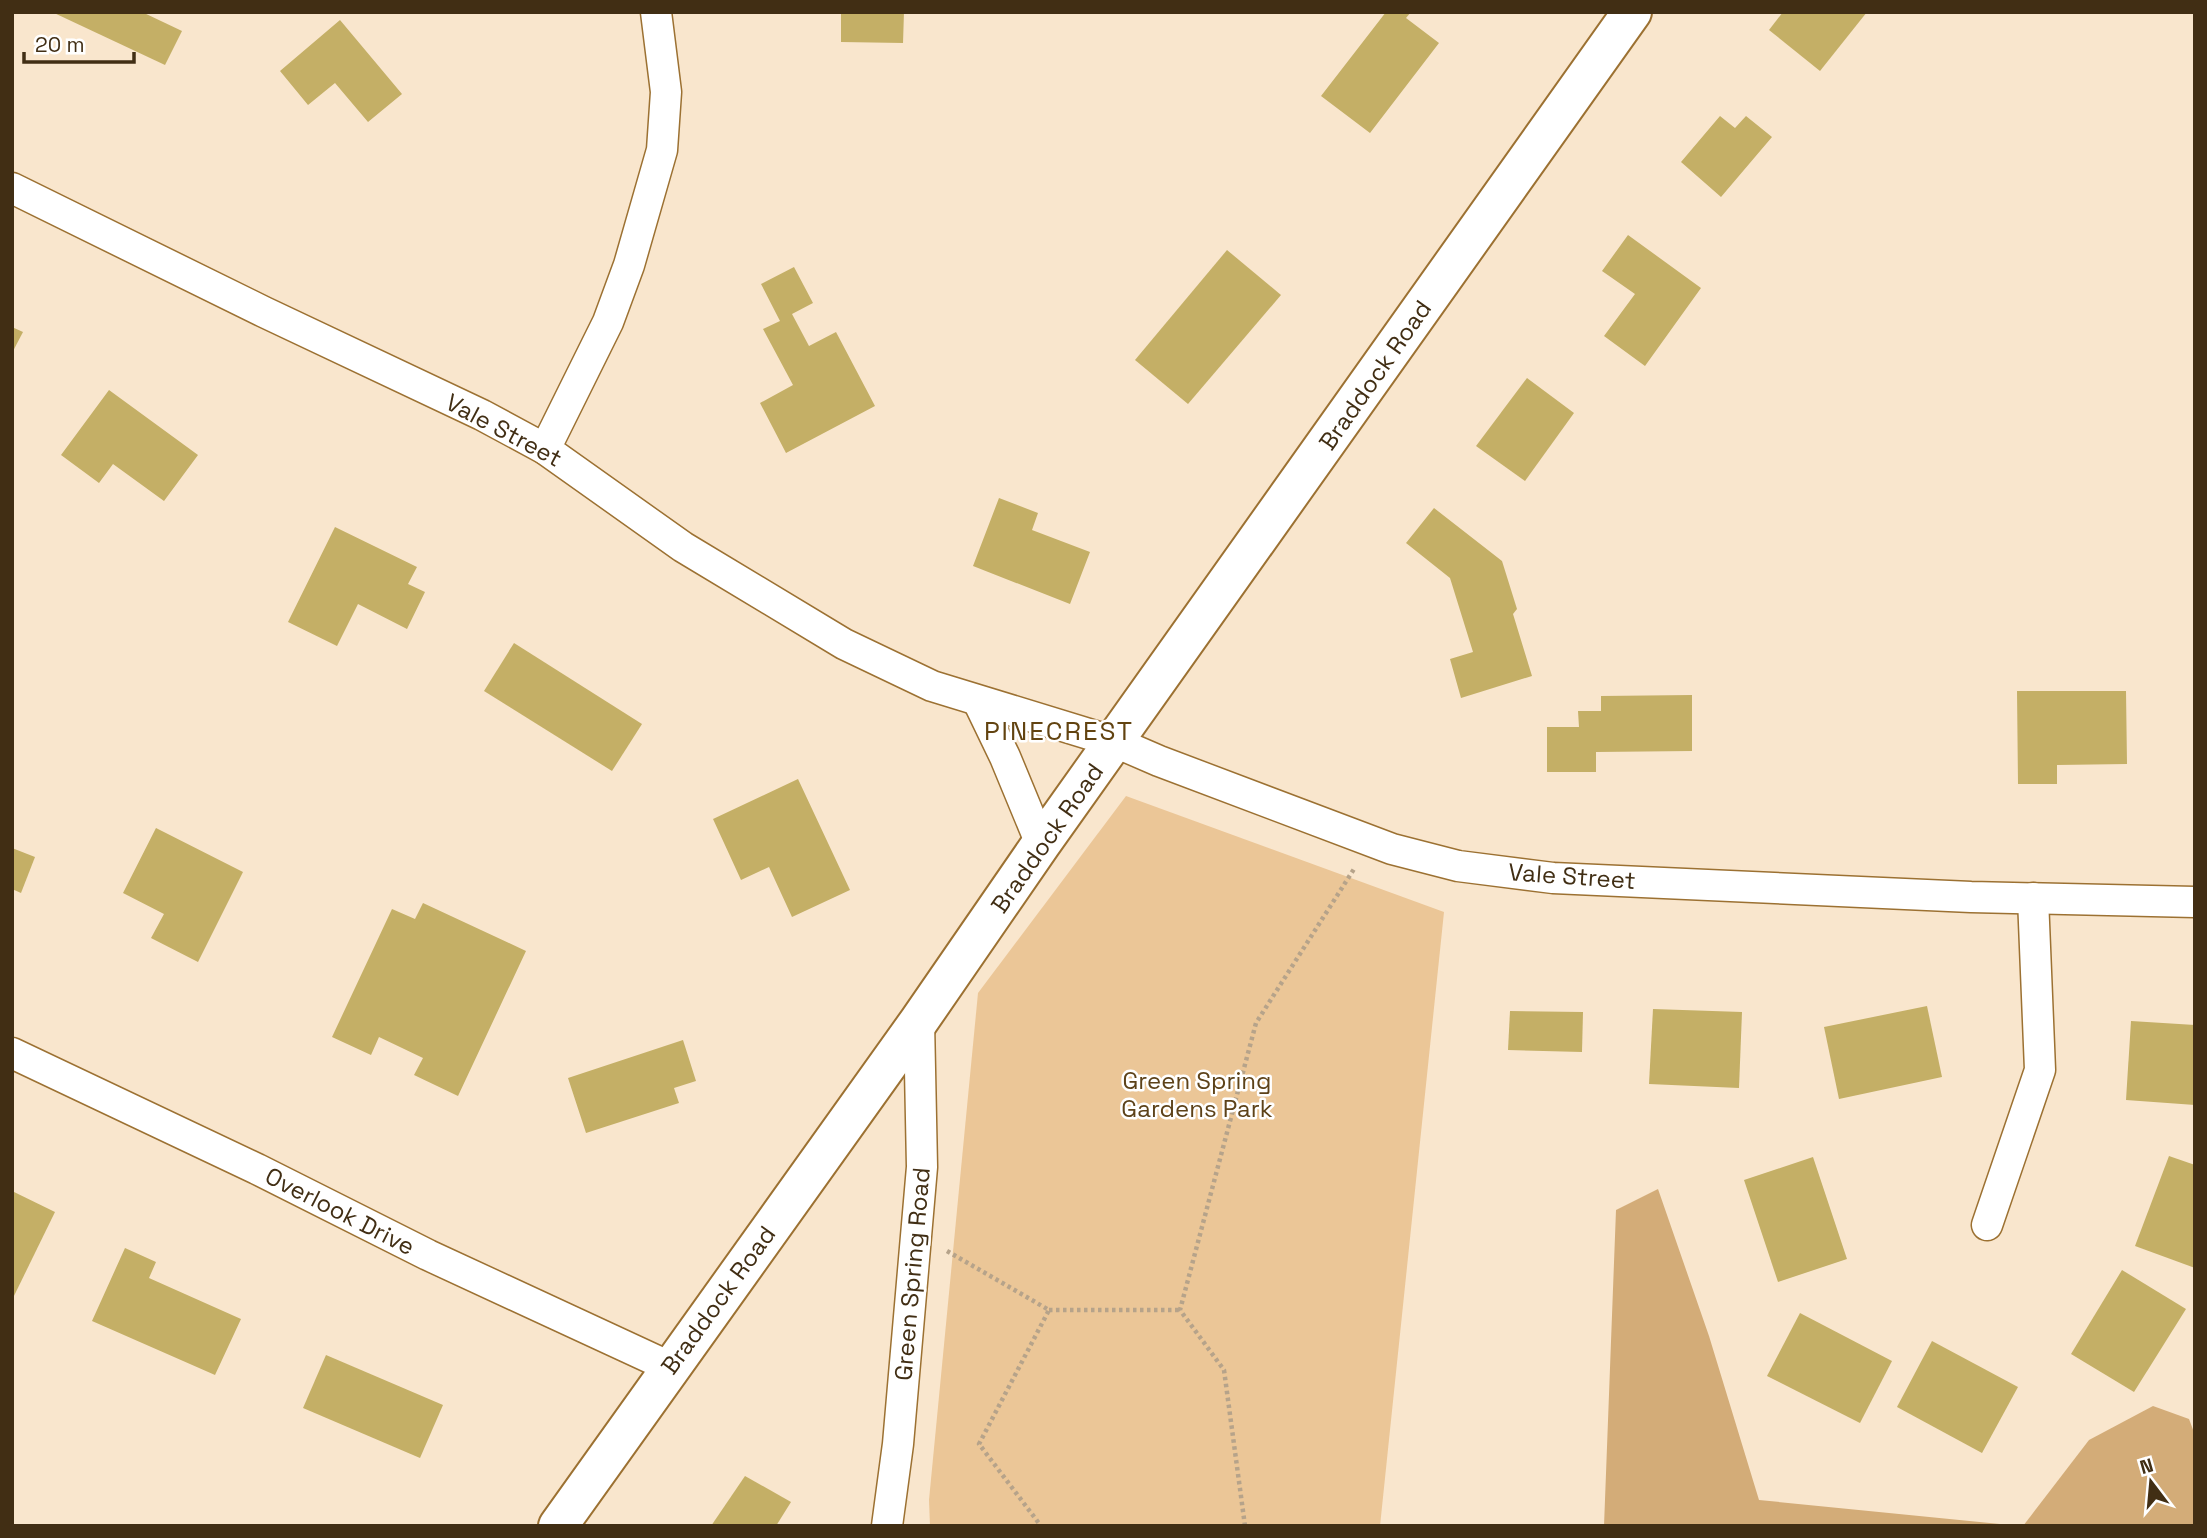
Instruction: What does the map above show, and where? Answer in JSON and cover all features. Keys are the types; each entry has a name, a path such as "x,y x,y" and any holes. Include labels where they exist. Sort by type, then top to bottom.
{"main road":[{"name":"Braddock Road","path":"558,1526 919,1021 1041,844 1632,12"}],"street":[{"path":"545,449 608,322 629,265 662,150 666,92 656,12"},
{"name":"Vale Street","path":"12,187 264,312 482,415 545,449 682,547 844,644 932,686 1115,742 1392,849 1458,866 1553,878 2195,902"},
{"path":"978,701 1005,757 1041,844"},
{"path":"1987,1225 2040,1070 2034,898"},
{"name":"Green Spring Road","path":"887,1526 898,1444 922,1167 919,1021"},
{"name":"Overlook Drive","path":"12,1053 428,1255 670,1367"}],"path":[{"path":"1180,1310 1256,1023 1371,842"},
{"path":"916,1233 1049,1310 1180,1310"},
{"path":"1041,1526 979,1444 1049,1310"},
{"path":"1180,1310 1224,1370 1245,1526"}],"green space":[{"name":"Green Spring Gardens Park","path":"1126,796 1444,912 1380,1526 930,1526 929,1500 978,993"}],"shaded area":[{"path":"1658,1189 1709,1336 1759,1500 2020,1526 1604,1526 1616,1210"},
{"path":"2153,1406 2189,1419 2195,1435 2195,1526 2023,1526 2089,1440"}],"building":[{"path":"52,12 142,12 182,31 165,65"},
{"path":"841,12 904,12 903,43 841,42"},
{"path":"1386,12 1411,12 1406,18 1439,43 1370,133 1321,96"},
{"path":"1783,12 1867,12 1820,71 1769,30"},
{"path":"340,20 402,94 368,122 335,83 308,105 280,71"},
{"path":"1720,116 1735,128 1746,116 1772,137 1721,197 1681,162"},
{"path":"1628,235 1701,288 1645,366 1604,336 1635,294 1602,271"},
{"path":"1227,250 1281,295 1188,404 1135,360"},
{"path":"794,267 813,303 792,314 809,346 836,332 875,406 786,453 760,403 793,385 763,329 780,321 761,284"},
{"path":"12,327 23,332 12,353"},
{"path":"1527,378 1574,413 1525,481 1476,446"},
{"path":"109,390 198,455 164,501 113,464 99,483 61,455"},
{"path":"999,498 1038,513 1032,530 1090,552 1070,604 973,566"},
{"path":"1434,508 1502,561 1517,609 1513,614 1532,676 1461,698 1450,659 1473,652 1450,578 1406,543"},
{"path":"335,527 417,567 408,584 425,592 407,629 358,604 337,646 288,622"},
{"path":"514,643 642,724 612,771 484,691"},
{"path":"2017,691 2126,691 2127,764 2057,765 2057,784 2018,784"},
{"path":"1692,695 1692,751 1596,752 1596,772 1547,772 1547,727 1579,727 1578,711 1601,711 1601,696"},
{"path":"798,779 850,890 792,917 769,867 741,880 713,819"},
{"path":"156,828 243,872 198,962 151,938 164,914 123,893"},
{"path":"12,848 35,857 21,893 12,889"},
{"path":"423,903 526,951 458,1096 414,1075 423,1058 379,1037 371,1055 332,1037 392,909 415,919"},
{"path":"1927,1006 1942,1077 1839,1099 1824,1027"},
{"path":"1653,1009 1742,1012 1739,1088 1649,1084"},
{"path":"1510,1011 1583,1012 1582,1052 1508,1050"},
{"path":"2131,1021 2195,1025 2195,1105 2126,1100"},
{"path":"683,1040 696,1081 674,1088 679,1103 586,1133 568,1078"},
{"path":"2169,1156 2195,1165 2195,1268 2135,1246"},
{"path":"1813,1157 1847,1259 1778,1282 1744,1180"},
{"path":"12,1191 55,1212 12,1300"},
{"path":"125,1248 156,1262 149,1278 241,1319 215,1375 92,1321"},
{"path":"2122,1270 2186,1309 2134,1392 2071,1354"},
{"path":"1800,1313 1892,1361 1860,1423 1767,1376"},
{"path":"1932,1341 2018,1387 1982,1453 1897,1407"},
{"path":"326,1355 443,1405 420,1458 303,1408"},
{"path":"745,1476 791,1502 776,1526 711,1526"}],"district":[{"name":"PINECREST","path":"1059,731"}]}
